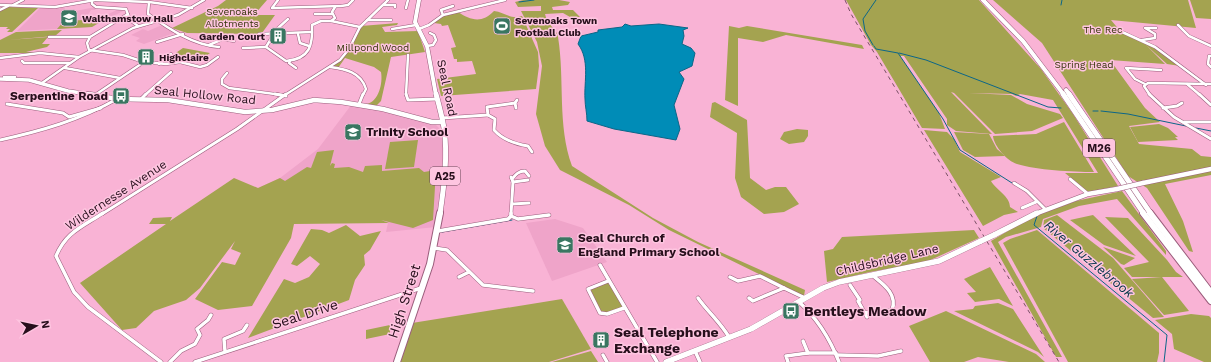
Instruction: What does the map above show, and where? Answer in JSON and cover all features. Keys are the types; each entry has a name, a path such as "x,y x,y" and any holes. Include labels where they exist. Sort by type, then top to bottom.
{"highway":[{"path":"418,27 415,20 419,0"},
{"name":"M26","path":"983,0 1016,33 1052,78 1139,208 1211,301"},
{"name":"M26","path":"987,0 1021,34 1052,72 1142,204 1211,293"},
{"name":"Seal Road","path":"418,27 427,46 445,139 445,168 438,231"},
{"name":"High Street","path":"397,362 422,288 438,231"}],"street":[{"path":"12,6 23,0"},
{"path":"94,0 92,4 94,6 123,8 127,10 130,20 138,26"},
{"path":"0,6 60,7 94,0 149,2 192,8"},
{"path":"42,83 79,57 138,26 159,22 178,15 204,0"},
{"path":"278,0 271,9 335,7 346,5 353,0"},
{"path":"259,112 284,102 286,96 340,60 348,51 360,27 388,0"},
{"path":"407,8 408,0"},
{"path":"392,29 429,25 443,14 505,0"},
{"path":"149,2 148,14 170,30 183,34 196,42 216,48"},
{"path":"383,5 395,5 395,7"},
{"path":"0,10 8,6"},
{"path":"443,14 441,10 448,6 453,6"},
{"path":"331,21 335,18 332,14 335,7"},
{"path":"49,37 90,37 128,14"},
{"path":"316,15 332,14"},
{"path":"266,47 273,35 287,20 291,22"},
{"path":"245,49 266,47 282,60 290,61 302,56 310,46 313,40 312,25 315,23 322,20 360,27"},
{"path":"366,20 391,20"},
{"path":"1178,25 1189,36 1211,46"},
{"path":"1142,40 1155,38 1155,34 1145,28 1156,28"},
{"path":"1120,31 1142,40 1165,53 1207,85"},
{"path":"259,34 273,35 312,32"},
{"path":"427,46 433,45 436,40 434,35 430,33"},
{"path":"157,42 183,34"},
{"path":"298,34 298,39 300,42 310,46"},
{"path":"90,37 87,43 90,51"},
{"path":"209,45 223,39 234,41"},
{"path":"90,51 123,55 144,62 159,64 180,62 204,66 217,58"},
{"path":"0,58 13,55 47,53 79,57"},
{"path":"159,64 163,59 171,54"},
{"path":"408,55 406,97 408,100 438,99"},
{"path":"1211,56 1209,56 1208,64 1211,67"},
{"path":"22,61 24,63 70,63"},
{"path":"290,61 289,63 296,68"},
{"path":"95,94 144,62"},
{"path":"330,67 352,72 362,80 366,89 359,104"},
{"path":"65,68 120,78"},
{"path":"1161,70 1126,68 1135,79 1145,84 1154,82 1211,84"},
{"path":"141,99 171,72"},
{"path":"226,73 222,79 222,84 229,88 286,96"},
{"name":"Seal Hollow Road","path":"0,78 42,83 68,91 95,94 117,99 168,100 239,111 259,112 284,102 314,100 359,104 432,122 442,120"},
{"path":"1145,84 1144,86 1149,95 1162,108 1211,139"},
{"path":"1188,84 1211,105"},
{"path":"0,140 58,126 102,108 117,99"},
{"path":"488,115 486,110 487,107 514,103 518,100"},
{"path":"514,103 516,108"},
{"path":"1162,108 1178,106 1182,103"},
{"path":"6,104 63,113 69,117 78,116 97,108 102,108"},
{"name":"Wildernesse Avenue","path":"161,362 111,326 83,302 74,292 56,256 62,242 73,232 259,112"},
{"path":"442,120 488,115 495,119 494,130 505,140 528,146 532,152"},
{"path":"1184,122 1211,122"},
{"name":"Childsbridge Lane","path":"666,362 751,329 823,288 839,282 938,261 982,242 1045,209 1088,194 1211,169"},
{"path":"438,231 508,219 511,216 513,204 512,179 517,172 521,171 525,171 529,176"},
{"path":"512,179 528,180"},
{"path":"1070,179 1088,194"},
{"path":"1014,183 1026,189 1036,202 1045,209"},
{"path":"1022,208 1036,202"},
{"path":"513,204 529,203"},
{"path":"511,216 518,219 549,215"},
{"path":"434,248 446,250 481,284 486,286 533,291"},
{"path":"600,265 624,308 647,340 657,362"},
{"path":"459,277 469,272"},
{"path":"850,285 860,300 858,301 865,313 892,310 896,304 896,299 872,275"},
{"path":"730,276 738,281 760,276 805,298"},
{"path":"608,281 588,289 588,292 600,313 607,314 624,308"},
{"name":"Seal Drive","path":"195,362 422,288"},
{"path":"749,298 753,301 784,288"},
{"path":"696,303 699,300 709,314 719,320 730,337"},
{"path":"799,302 825,331 839,362"},
{"path":"170,362 181,351 195,344 200,336 197,329 208,320 211,315"},
{"path":"225,351 224,339 231,334 241,333 246,330 247,325"},
{"path":"803,341 808,353"},
{"path":"695,350 700,362"},
{"path":"788,362 786,356 808,353 878,356 901,351"},
{"path":"603,355 607,362"}],"shaded area":[{"name":"Walthamstow Hall","path":"96,7 95,10 91,10 87,16 106,15 117,10 123,11 92,27 17,31 40,8 65,8 64,11 70,12"},
{"path":"162,25 174,33 144,44 136,41 140,38 131,35 143,29 148,31"},
{"path":"352,104 435,124 440,129 443,140 442,168 436,227 386,232 388,223 227,220 258,188 280,178 318,149"},
{"name":"Seal Church of England Primary School","path":"555,219 583,228 607,262 552,281 526,223"}],"green space":[{"name":"Sevenoaks Allotments","path":"226,0 267,0 254,15 275,15 262,33 258,34 187,33 172,28 218,6"},
{"path":"523,0 559,0 570,2 568,5 552,7 553,10 573,10 580,17 570,17 563,13 545,14 558,37 564,135 572,166 653,218 698,242 805,290 804,296 669,230 629,205 560,170 545,146 536,114 542,66 537,42 521,11 541,11 541,6 518,7 515,2"},
{"path":"846,0 979,0 1041,69 1073,114 1118,186 1088,192 1065,173 1098,173 1053,100 1020,94 1016,96 1012,94 969,93 1011,95 1027,104 1060,114 1063,118 1032,131 995,134 954,93 951,92 992,134 956,131 947,125 947,119 904,56 900,56 939,113 945,129 922,128 877,52 871,45"},
{"name":"Spring Head","path":"993,0 1188,0 1196,28 1111,20 1121,32 1153,46 1180,66 1167,64 1146,45 1165,64 1110,60 1145,108 1160,122 1129,126 1139,144 1192,149 1201,156 1211,157 1211,175 1165,184 1183,221 1193,252 1189,251 1147,188 1128,176 1042,43"},
{"path":"1190,0 1211,0 1211,19 1196,18"},
{"path":"9,7 38,8 12,32 7,32 10,29 6,29 8,27 0,27 0,11"},
{"path":"494,11 514,17 522,16 538,52 539,66 536,89 441,96 437,79 476,74 472,61 457,62 457,59 454,59 451,48 456,47 448,25 442,26 441,24 434,23 442,16 458,12 472,19 480,19 485,18"},
{"path":"105,19 92,27 57,29 64,21"},
{"name":"Millpond Wood","path":"398,23 397,25 382,27 385,32 418,31 425,52 391,57 381,101 376,106 367,104 375,99 379,91 381,86 381,72 374,67 345,58 338,68 333,66 338,62 352,43 361,26"},
{"path":"729,26 739,28 747,26 862,45 864,49 786,35 763,42 738,38 738,106 725,100"},
{"path":"62,30 55,36 8,40 48,37 42,44 50,44 47,47 26,52 52,53 0,53 0,40 16,32"},
{"path":"183,48 210,53 197,62 181,60 161,63"},
{"path":"715,102 747,120 750,178 766,190 775,187 786,187 799,204 784,212 764,214 741,197 735,178 737,133 710,117 712,103"},
{"path":"1064,122 1094,172 1044,169 1017,164 1009,160 1002,153 993,136 1036,134"},
{"path":"1159,124 1168,128 1178,137 1175,137 1178,140 1138,142 1130,127"},
{"path":"797,129 808,130 808,136 804,142 789,144 780,139 784,132"},
{"path":"924,130 947,132 954,139 960,152 1001,177 991,181 1008,200 1010,207 1018,212 1004,215 983,226"},
{"path":"954,132 989,134 997,149 1005,156 975,157 963,150"},
{"path":"418,140 414,167 385,169 390,142"},
{"path":"334,150 330,166 332,163 335,164 334,168 349,167 363,172 365,166 382,165 382,171 419,168 424,172 436,170 433,220 413,228 381,220 389,223 294,224 291,238 252,306 218,310 195,299 222,262 235,265 241,253 231,249 235,241 200,288 186,300 154,311 136,328 122,330 80,283 166,224 149,224 153,218 172,217 170,221 234,178 258,188 280,178 285,181 307,167 311,168 317,152"},
{"path":"1122,191 1166,251 1166,255 1117,199 1079,206 1043,219 1041,227 1006,237 998,242 1062,357 1056,357 991,241 1030,218 1076,201"},
{"path":"1057,215 1113,258 1164,317 1153,318 1043,228 1044,220"},
{"path":"1093,215 1136,256 1104,245 1070,220"},
{"path":"1105,217 1128,218 1167,260 1176,272 1183,277 1132,277 1124,268 1149,262"},
{"path":"346,225 360,236 381,231 370,250 364,255 365,265 355,280 349,300 248,338 284,279 295,283 309,277 320,264 310,256 297,266 291,264 311,229 322,230 329,233"},
{"path":"974,230 979,238 926,262 870,272 827,282 824,251 833,249 842,237"},
{"path":"1037,230 1159,333 1159,353 1157,362 1068,362 1003,243 1010,239"},
{"path":"1103,247 1135,258 1124,265 1121,264"},
{"path":"990,267 1013,306 999,299 975,302 967,293 976,292 964,279"},
{"path":"1162,277 1189,311 1164,315 1132,279"},
{"path":"608,281 624,308 607,314 600,313 588,292 588,289"},
{"path":"562,299 591,349 549,362 399,362 412,323"},
{"path":"998,303 1013,309 1044,357 1038,352 954,311 973,309 975,306"},
{"path":"946,311 1036,354 1045,362 1009,362 978,357 964,362 930,362 909,326"},
{"path":"1191,314 1209,316 1211,318 1211,362 1204,362 1174,349 1172,334 1155,320"},
{"path":"390,325 390,334 366,339 366,330"},
{"path":"591,351 598,362 552,362"}],"water":[{"path":"625,24 631,26 659,24 688,28 683,30 684,36 682,44 691,48 695,53 692,66 679,72 684,79 674,105 680,129 676,140 614,129 587,121 585,99 586,71 582,50 578,44 581,36 598,32 598,30 622,27"}],"waterway":[{"path":"519,2 534,0"},
{"name":"River Guzzlebrook","path":"873,45 865,31 863,19 876,0"},
{"path":"1061,5 1062,0"},
{"name":"River Guzzlebrook","path":"874,46 876,49 898,53 943,119 960,150 1012,183"},
{"path":"899,53 926,60 1048,107 1061,108"},
{"path":"1093,111 1098,111"},
{"path":"1101,111 1128,114 1186,126"},
{"path":"1196,128 1211,131"},
{"name":"River Guzzlebrook","path":"1037,199 1041,203"},
{"name":"River Guzzlebrook","path":"1037,216 1034,225 1167,335 1164,362"},
{"path":"442,232 512,220"}],"railway":[{"path":"845,0 851,14 1059,362"}],"place":[{"name":"Walthamstow Hall","path":"69,18"},
{"name":"Sevenoaks Town Football Club","path":"502,26"},
{"name":"Garden Court","path":"278,36"},
{"name":"Highclaire","path":"146,57"},
{"name":"Serpentine Road","path":"121,96"},
{"name":"Trinity School","path":"353,132"},
{"name":"Seal Church of England Primary School","path":"565,245"},
{"name":"Bentleys Meadow","path":"791,311"},
{"name":"Seal Telephone Exchange","path":"601,340"}],"park label":[{"name":"The Rec","path":"1103,29"}]}
